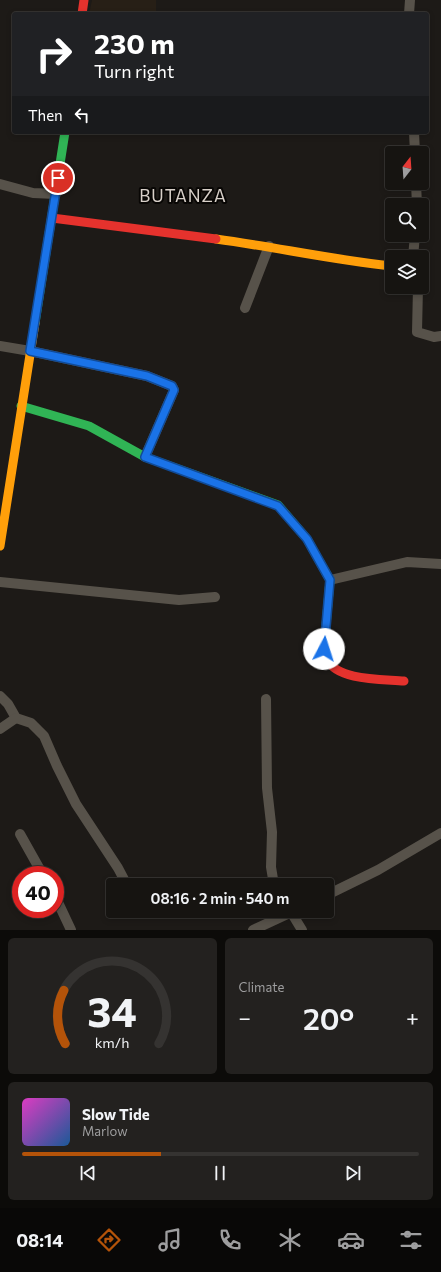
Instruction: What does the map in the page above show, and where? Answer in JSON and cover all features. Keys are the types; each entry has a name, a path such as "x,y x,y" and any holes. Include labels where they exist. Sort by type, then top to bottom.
{"street":[{"path":"82,12 84,0"},
{"path":"409,12 410,0"},
{"path":"0,546 65,134"},
{"path":"414,134 415,146"},
{"path":"0,184 33,193 56,194"},
{"path":"52,218 128,226 269,246 346,261 385,265"},
{"path":"245,308 269,246"},
{"path":"418,294 417,332 434,337 441,336"},
{"path":"0,346 147,376 172,386 174,390 145,457"},
{"path":"21,406 90,426 145,457 278,506 307,539 330,580 324,649 330,664 346,675 404,681"},
{"path":"330,580 406,562 441,564"},
{"path":"0,582 179,600 215,597"},
{"path":"0,696 8,704 16,718 30,723 44,736 76,804 118,868 123,878"},
{"path":"266,699 266,788 272,832 271,867 273,878"},
{"path":"0,729 16,718"},
{"path":"334,892 378,870 441,833"},
{"path":"20,834 38,866"},
{"path":"64,915 71,930"},
{"path":"253,930 274,918"},
{"path":"296,918 302,930"}],"shaded area":[{"path":"92,0 156,0 156,12 89,12"}],"traffic: fast":[{"path":"35,323 65,134"},
{"path":"21,406 89,426 145,457 278,505 307,539 330,580 324,649 328,660"}],"traffic: slow":[{"path":"216,239 385,265"},
{"path":"0,546 35,323"}],"traffic: jam":[{"path":"82,12 84,0"},
{"path":"52,218 216,239"},
{"path":"328,660 333,667 341,672 351,675 362,678 404,681"}],"district":[{"name":"BUTANZA","path":"183,196"}],"route":[{"path":"58,178 30,351 147,376 172,386 174,390 145,457 278,506 307,539 330,580 324,649"}]}
